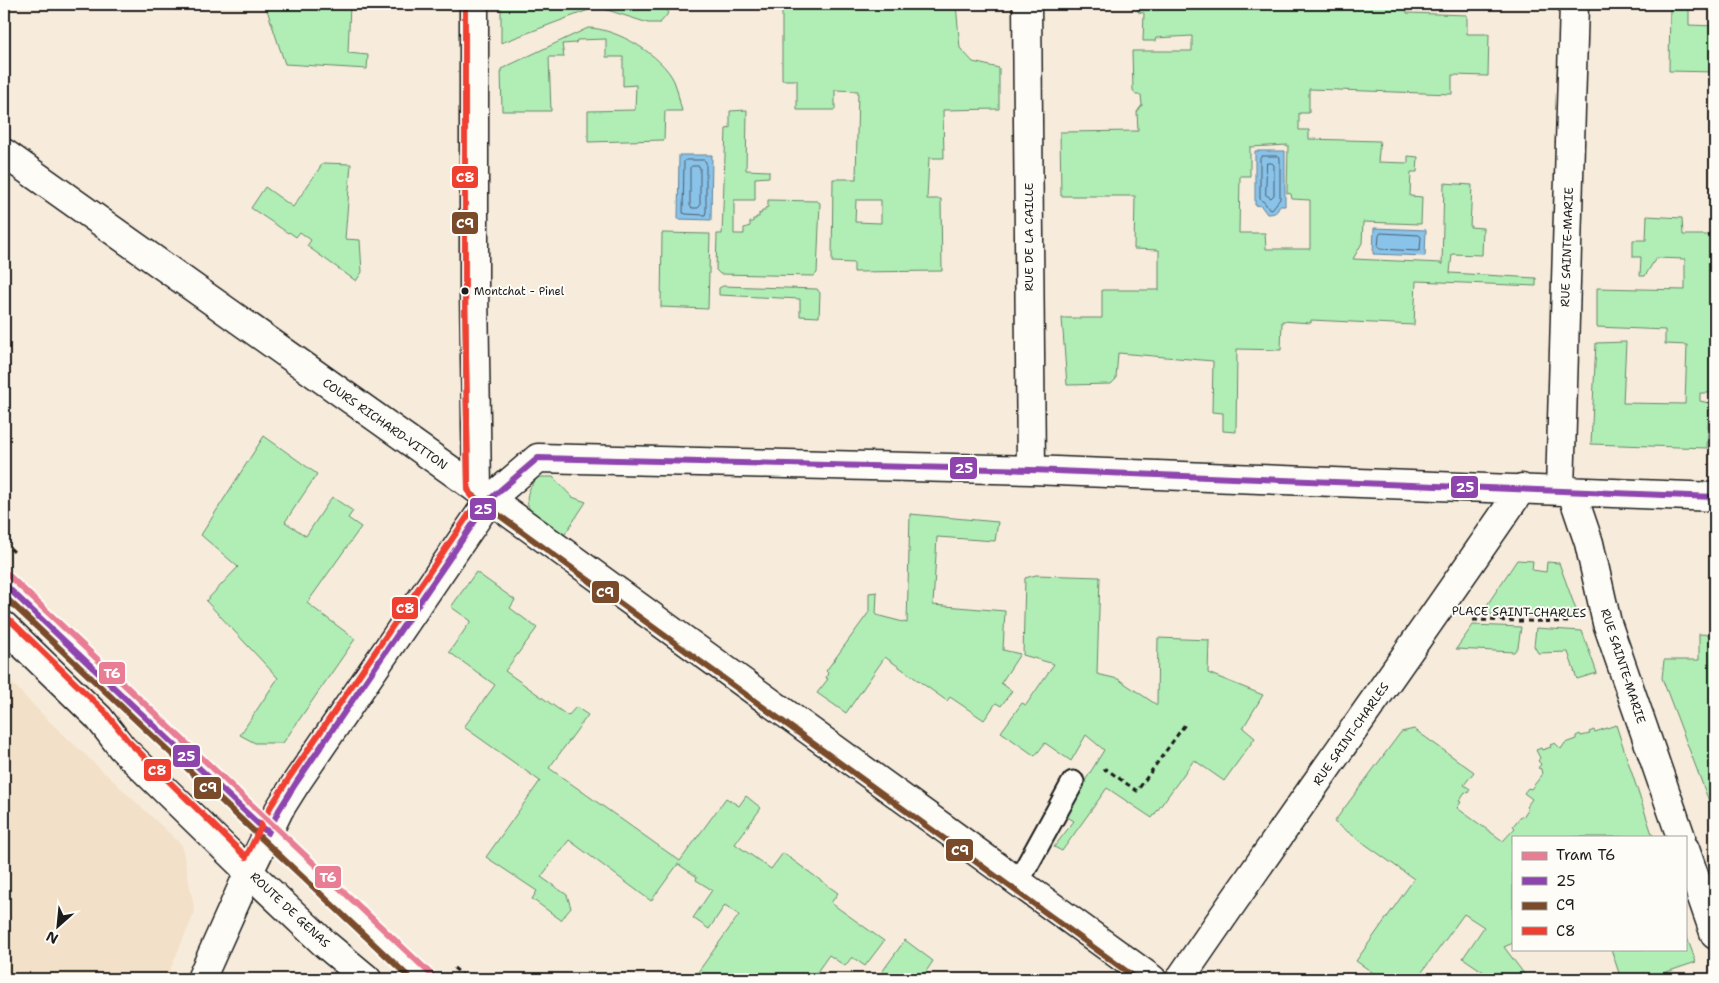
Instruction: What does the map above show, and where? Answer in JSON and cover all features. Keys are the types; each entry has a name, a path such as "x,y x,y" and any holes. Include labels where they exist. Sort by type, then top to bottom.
{"street":[{"path":"474,4 474,281 483,494"},
{"name":"RUE DE LA CAILLE","path":"1027,4 1031,470"},
{"name":"RUE SAINTE-MARIE","path":"1574,4 1566,492 1589,543 1607,623 1681,836"},
{"name":"COURS RICHARD-VITTON","path":"4,153 483,494 1152,979"},
{"path":"201,979 249,872 296,782 483,494 538,458 1031,470 1715,497"},
{"name":"RUE SAINT-CHARLES","path":"1180,979 1478,554 1522,488"},
{"name":"ROUTE DE GENAS","path":"4,626 99,718 122,748 249,872 325,944 367,979"},
{"path":"1686,852 1715,935"}],"lane":[{"path":"4,584 424,979"},
{"path":"1018,882 1073,782"}],"path":[{"name":"PLACE SAINT-CHARLES","path":"1431,619 1607,623"},
{"path":"1100,777 1106,769 1137,791 1186,723"}],"shaded area":[{"path":"4,675 46,718 182,845 195,912 166,979 4,979"}],"green space":[{"path":"255,4 350,4 348,53 368,55 367,69 285,64 266,7 255,6"},
{"path":"501,4 670,4 667,15 660,23 648,23 598,7 501,43"},
{"path":"782,4 956,4 960,48 973,62 999,68 999,109 943,110 944,158 929,158 927,199 941,199 942,271 854,272 854,263 832,262 833,179 856,179 858,91 835,90 835,110 797,110 797,80 782,80","holes":["856,200 881,200 881,223 855,222"]},
{"path":"1138,4 1407,4 1407,13 1467,15 1467,34 1489,34 1488,76 1452,75 1452,94 1309,89 1309,113 1299,113 1299,130 1309,130 1309,139 1380,141 1378,162 1408,163 1408,156 1418,157 1417,172 1411,172 1410,196 1422,197 1421,224 1363,222 1362,243 1353,259 1441,263 1442,265 1444,183 1472,185 1470,227 1483,228 1482,255 1452,254 1450,273 1536,278 1536,286 1416,281 1414,325 1311,320 1311,323 1282,321 1281,350 1237,349 1236,432 1223,431 1223,413 1212,412 1213,361 1118,353 1116,379 1111,384 1067,385 1062,318 1102,318 1102,290 1159,290 1159,250 1134,249 1135,196 1061,196 1060,132 1138,131 1137,112 1142,105 1141,95 1136,95 1133,90 1132,51 1192,51 1192,36 1156,38 1155,41 1143,41 1144,13 1138,12","holes":["1288,145 1287,193 1291,194 1292,199 1310,200 1310,249 1266,249 1265,233 1239,233 1240,176 1250,176 1250,147"]},
{"path":"1678,4 1689,4 1689,25 1715,26 1715,72 1669,71 1670,6 1678,7"},
{"path":"588,28 599,29 624,38 649,53 668,71 674,81 682,111 665,111 664,140 588,142 588,111 635,110 636,85 623,86 623,57 606,57 606,39 577,40 576,43 562,44 564,57 549,57 551,111 502,111 501,69"},
{"path":"747,110 746,170 769,171 769,177 755,178 755,200 734,200 734,234 744,234 744,228 750,226 750,222 759,217 759,213 761,214 768,207 768,200 817,201 820,203 817,273 814,276 720,274 716,270 717,234 722,234 726,129 730,128 730,111"},
{"path":"323,163 351,164 345,239 360,240 362,272 356,281 307,246 311,240 300,232 296,237 251,208 265,187 293,207"},
{"path":"1647,216 1682,218 1683,235 1715,235 1715,393 1700,393 1700,401 1709,403 1707,448 1591,444 1596,343 1626,342 1623,403 1685,404 1687,345 1665,344 1665,330 1597,327 1597,288 1685,290 1685,259 1656,258 1645,276 1640,276 1641,257 1633,257 1633,240 1646,240"},
{"path":"662,233 710,234 708,309 661,307"},
{"path":"723,286 817,289 820,293 819,317 800,316 800,299 719,295 719,288"},
{"path":"264,436 317,474 285,522 306,536 332,497 353,511 348,518 361,527 307,603 355,639 283,743 255,743 240,735 278,678 206,601 238,567 201,535"},
{"path":"538,477 553,477 572,497 586,502 563,537 537,519 528,506 529,490"},
{"path":"910,514 998,522 995,541 937,537 933,605 1005,611 1003,650 1020,654 1001,683 1012,691 1001,706 996,703 984,720 950,697 947,701 885,657 846,713 817,693 828,679 826,678 828,673 826,671 869,612 869,593 877,592 876,615 907,623"},
{"path":"1517,560 1533,561 1532,570 1546,572 1547,562 1559,563 1579,618 1481,614"},
{"path":"476,572 515,600 510,608 537,628 505,671 568,716 576,707 588,715 549,768 680,861 726,798 739,806 746,796 761,808 735,844 771,869 783,853 838,893 831,903 884,941 865,966 852,957 845,966 829,955 812,979 693,979 739,915 725,905 709,929 693,918 712,890 696,880 697,877 678,864 651,901 569,840 541,877 567,895 571,908 561,920 532,899 537,891 486,857 540,781 464,727 495,685 449,652 471,621 451,607"},
{"path":"1036,575 1100,577 1097,674 1118,679 1157,705 1158,638 1209,640 1208,673 1263,695 1243,728 1255,738 1224,781 1194,760 1152,818 1107,788 1062,851 1054,847 1074,821 1064,815 1104,750 1086,735 1071,761 1045,743 1035,756 1001,732 1022,703 1026,705 1054,664 1023,655 1025,578"},
{"path":"1473,625 1521,627 1518,647 1514,652 1456,649"},
{"path":"1536,628 1582,631 1597,673 1577,679 1568,652 1538,653 1534,646"},
{"path":"1699,634 1715,635 1715,817 1662,678 1664,660 1699,660"},
{"path":"1616,725 1653,836 1512,836 1512,943 1504,947 1528,979 1494,979 1463,958 1484,927 1464,914 1417,979 1382,979 1356,961 1414,879 1334,822 1401,732 1414,729 1474,772 1464,785 1470,789 1468,793 1465,792 1457,808 1503,841 1528,809 1526,807 1532,799 1524,793 1528,788 1531,789 1542,775 1541,769 1538,768 1541,764 1538,761 1540,758 1536,750 1551,747 1550,745 1555,743 1561,749 1565,743 1576,739 1576,736 1580,734 1581,736 1590,734 1589,732 1594,730 1595,732"},
{"path":"1686,935 1696,962 1646,979 1621,979 1611,950 1686,950"},
{"path":"905,940 933,961 921,979 877,979"}],"water":[{"path":"1255,151 1285,151 1285,206 1279,206 1277,212 1274,213 1267,214 1261,206 1255,205"},
{"path":"679,155 712,155 711,220 678,219"},
{"path":"1374,228 1426,230 1425,256 1373,254"}],"tram line":[{"name":"T6","path":"4,571 436,979"}],"transit line":[{"name":"C9","path":"465,4 465,291 468,489 470,494 1137,979"},
{"name":"C8","path":"10,620 105,712 129,742 246,857 271,806 289,778 478,501 470,495 468,489 465,291 465,4"},
{"name":"25","path":"4,584 268,833 279,810 296,783 490,499 538,458 1031,470 1715,497"},
{"name":"C9","path":"4,596 411,979"}],"place":[{"name":"Montchat - Pinel","path":"465,291"}]}
